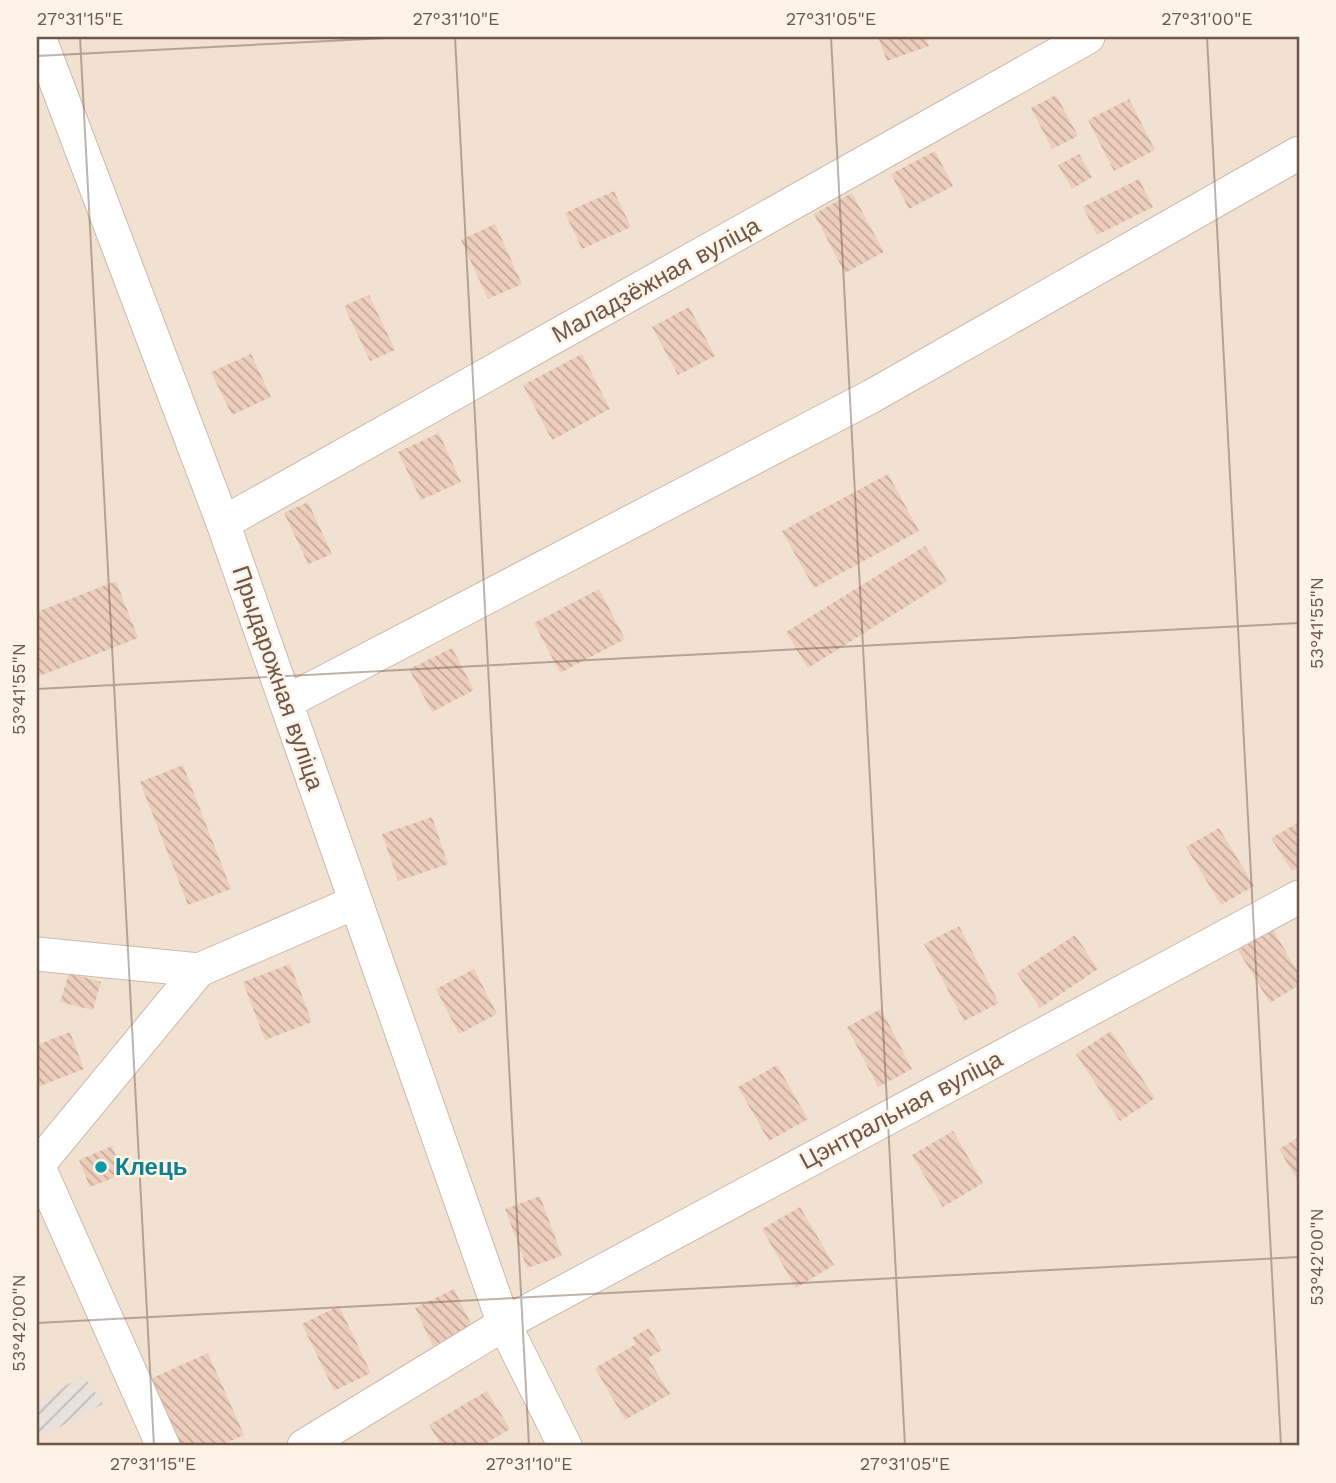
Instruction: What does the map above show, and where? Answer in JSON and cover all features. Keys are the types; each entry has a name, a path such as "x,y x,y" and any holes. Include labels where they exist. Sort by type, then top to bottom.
{"street":[{"name":"Прыдарожная вуліца","path":"40,37 223,523 504,1324 565,1446"},
{"name":"Маладзёжная вуліца","path":"223,523 1088,37"},
{"path":"286,702 872,396 1299,153"},
{"name":"Цэнтральная вуліца","path":"304,1446 504,1324 1299,897"},
{"path":"163,1446 38,1164 199,970 356,902"},
{"path":"37,954 199,970"}],"shaded area":[{"path":"37,37 1299,37 1299,1446 37,1446"},
{"path":"84,1376 103,1404 37,1439 37,1400"}],"building":[{"path":"878,37 926,37 929,46 887,61"},
{"path":"1056,95 1078,136 1052,149 1031,108"},
{"path":"1129,99 1155,150 1114,171 1088,120"},
{"path":"935,151 953,186 909,209 891,174"},
{"path":"1079,154 1092,177 1072,189 1058,165"},
{"path":"1139,179 1153,207 1097,235 1083,207"},
{"path":"614,191 631,227 582,249 565,213"},
{"path":"852,193 884,252 845,273 814,214"},
{"path":"495,224 522,284 488,299 461,240"},
{"path":"369,295 395,350 370,361 344,306"},
{"path":"689,307 715,356 678,375 652,327"},
{"path":"251,354 271,397 232,415 211,372"},
{"path":"582,354 610,409 552,440 523,385"},
{"path":"439,433 461,482 421,500 398,452"},
{"path":"888,474 919,531 814,588 782,531"},
{"path":"308,502 332,554 308,564 284,513"},
{"path":"925,546 947,581 808,668 786,632"},
{"path":"116,581 138,638 37,677 37,612"},
{"path":"599,589 625,639 560,673 534,623"},
{"path":"452,648 474,690 432,712 409,669"},
{"path":"183,765 231,889 188,905 140,782"},
{"path":"432,817 448,864 398,881 382,834"},
{"path":"1299,822 1299,867 1292,871 1271,838"},
{"path":"1219,828 1254,886 1221,905 1186,847"},
{"path":"959,926 999,1003 964,1021 924,944"},
{"path":"1273,930 1299,974 1299,985 1270,1003 1238,950"},
{"path":"1075,935 1098,969 1040,1008 1017,973"},
{"path":"290,964 312,1022 265,1040 243,982"},
{"path":"474,969 497,1014 459,1034 436,989"},
{"path":"69,973 101,982 93,1010 60,1002"},
{"path":"881,1009 912,1069 878,1087 847,1027"},
{"path":"1111,1031 1155,1098 1120,1121 1076,1054"},
{"path":"70,1032 84,1069 37,1087 37,1045"},
{"path":"777,1065 808,1119 769,1141 738,1087"},
{"path":"953,1131 983,1183 943,1207 912,1155"},
{"path":"1299,1137 1299,1183 1279,1149"},
{"name":"Клець","path":"112,1146 123,1174 90,1187 79,1160"},
{"path":"540,1196 562,1256 527,1268 505,1209"},
{"path":"800,1207 834,1265 796,1288 762,1229"},
{"path":"454,1289 472,1326 433,1346 415,1308"},
{"path":"339,1306 371,1373 334,1391 302,1324"},
{"path":"649,1328 662,1350 648,1358 670,1394 625,1420 595,1368 636,1344 632,1338"},
{"path":"208,1353 244,1435 219,1446 179,1446 150,1379"},
{"path":"487,1391 510,1429 481,1446 442,1446 429,1425"}],"place":[{"name":"Клець","path":"101,1167"}]}
